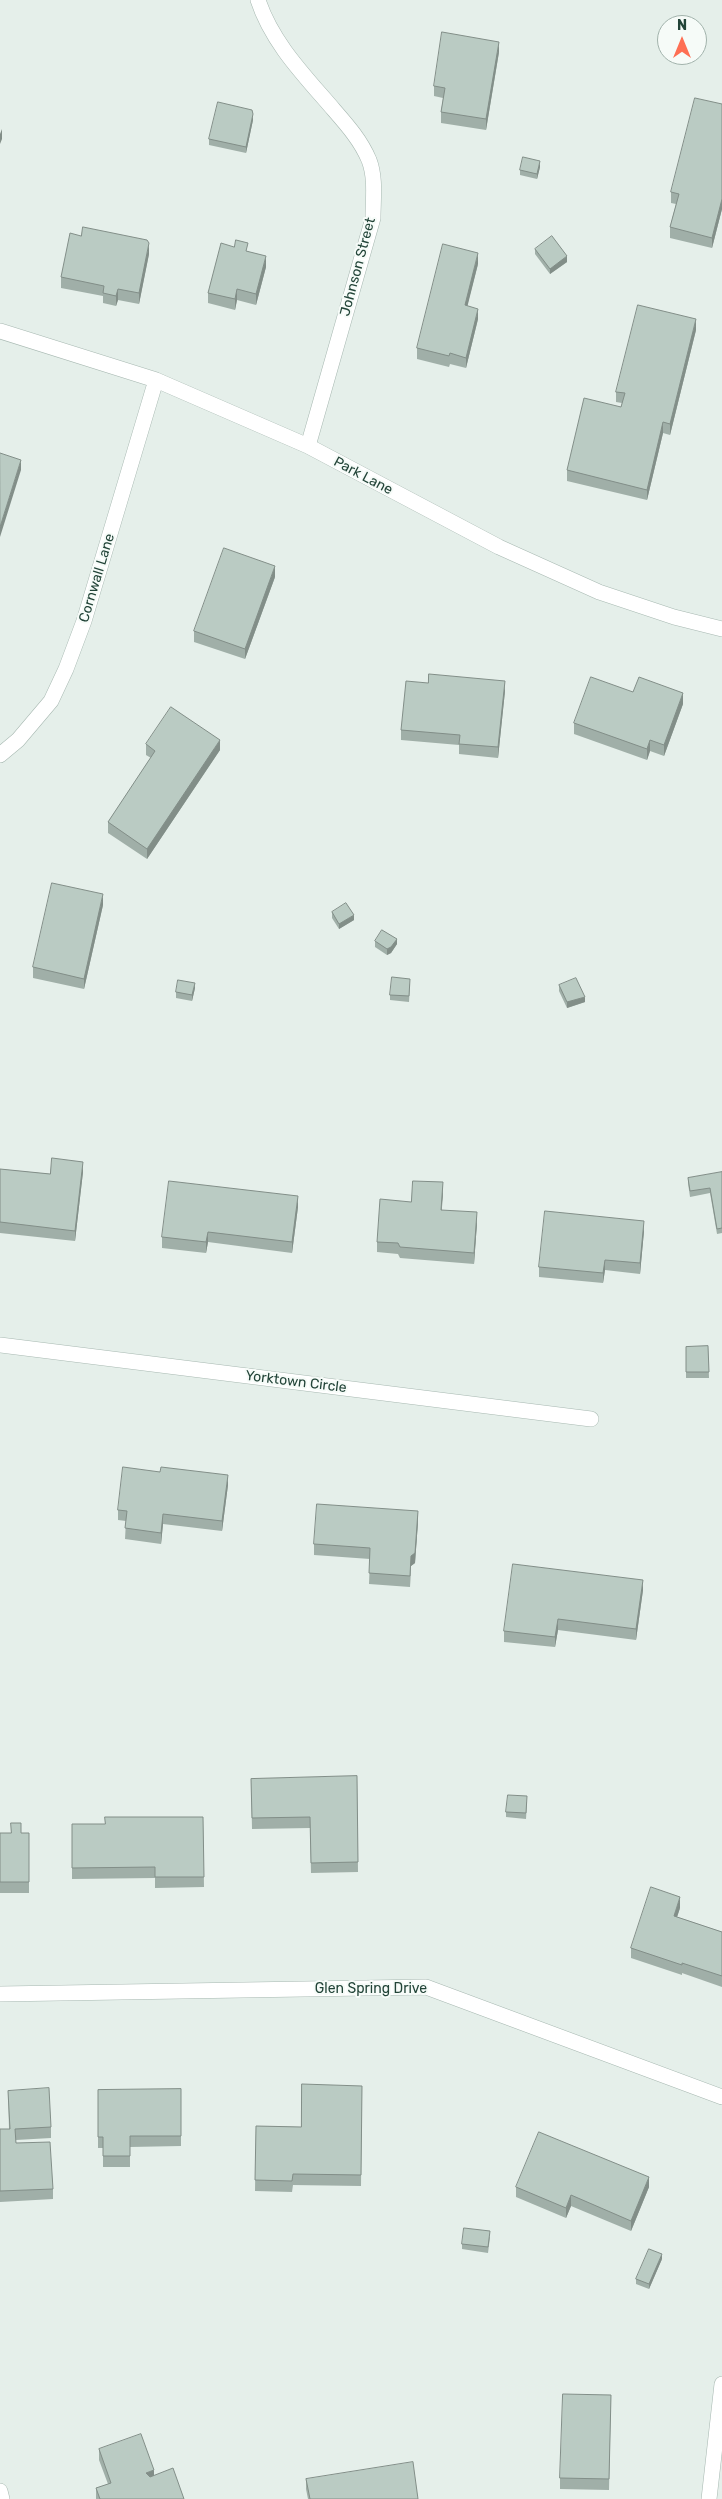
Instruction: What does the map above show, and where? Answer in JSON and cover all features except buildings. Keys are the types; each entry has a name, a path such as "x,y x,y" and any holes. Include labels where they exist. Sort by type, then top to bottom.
{"street":[{"name":"Johnson Street","path":"258,0 263,16 281,47 358,138 370,162 374,185 373,218 308,446"},
{"name":"Park Lane","path":"0,330 156,380 308,446 499,547 599,592 674,618 722,629"},
{"name":"Cornwall Lane","path":"0,756 18,740 51,701 66,669 84,621 156,380"},
{"name":"Yorktown Circle","path":"0,1345 592,1419"},
{"name":"Glen Spring Drive","path":"0,1994 426,1987 722,2097"},
{"path":"709,2499 722,2384"},
{"path":"0,2490 2,2499"}]}
